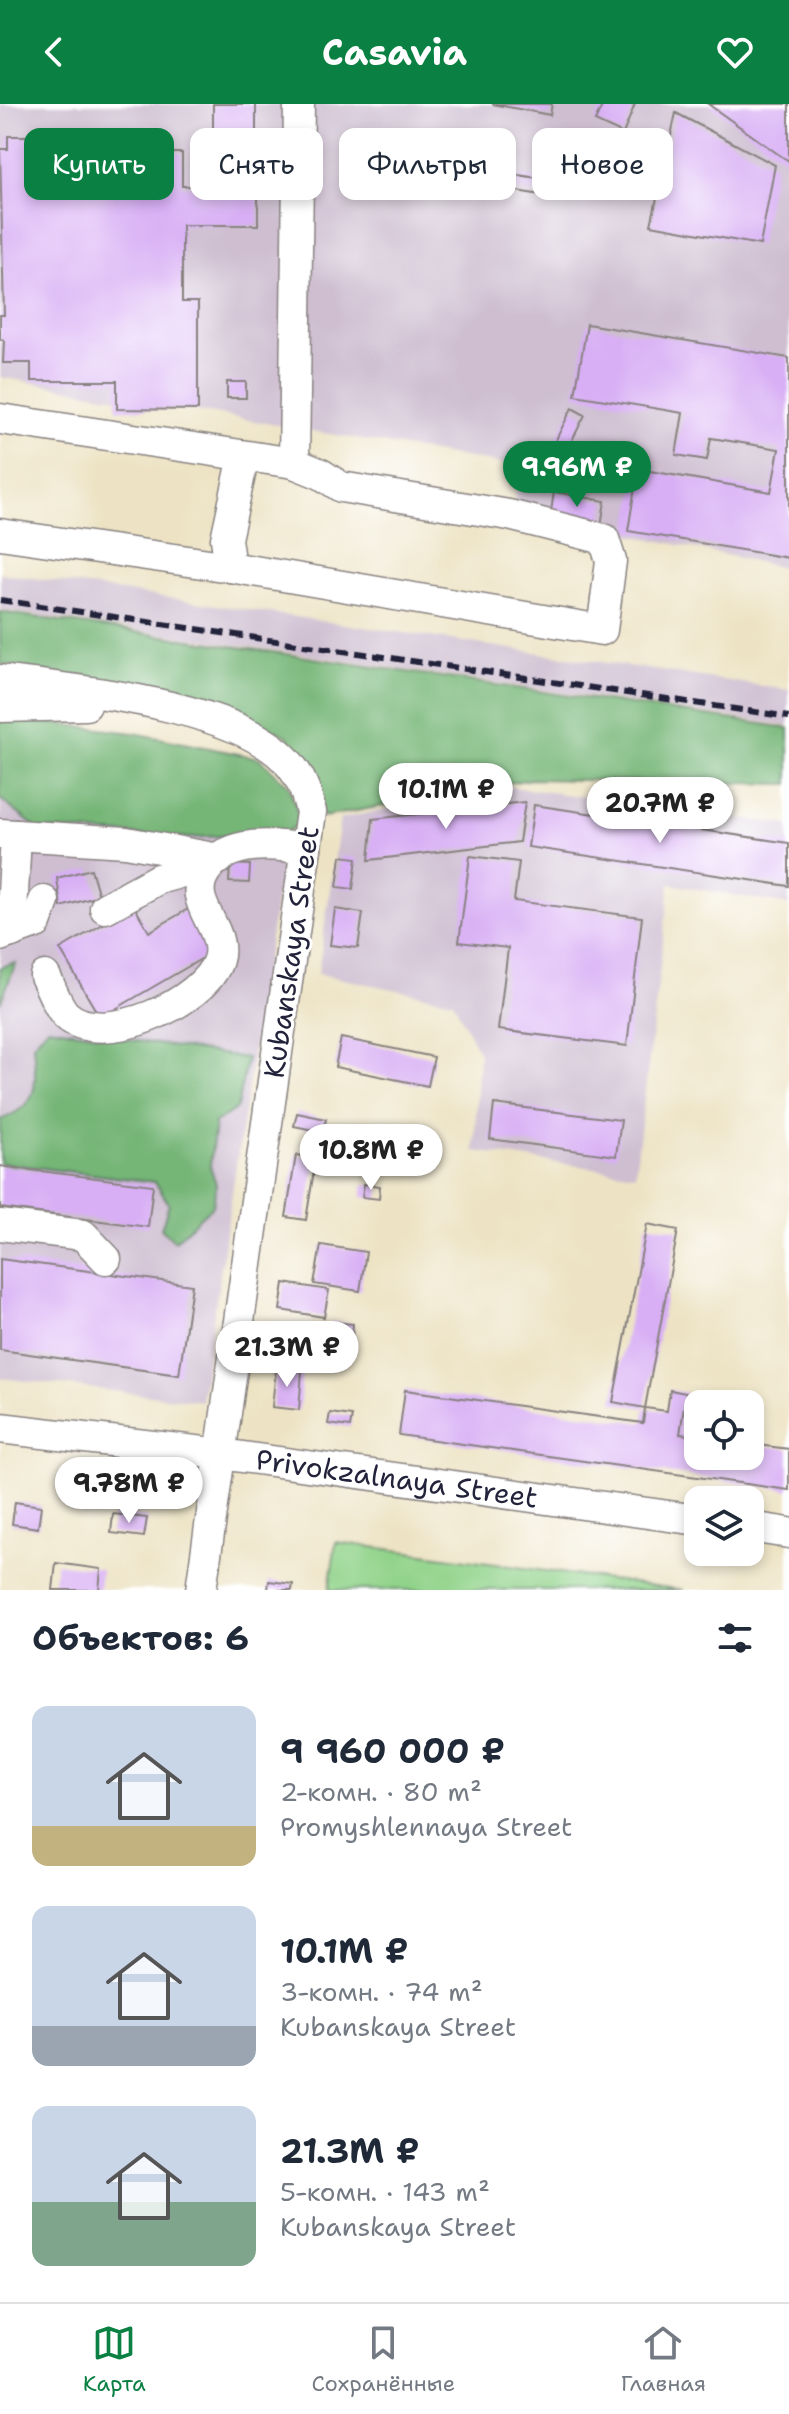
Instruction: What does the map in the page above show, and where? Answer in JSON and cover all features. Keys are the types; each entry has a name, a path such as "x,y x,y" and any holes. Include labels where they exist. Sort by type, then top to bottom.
{"street":[{"path":"294,463 299,104"},
{"path":"0,419 294,463 321,474 341,487 509,515 604,539 611,561 602,630 230,567 0,534"},
{"path":"230,567 226,539 244,456"},
{"name":"Kubanskaya Street","path":"0,680 138,700 217,721 267,745 291,765 306,790 311,812 201,1590"},
{"path":"0,707 138,700"},
{"path":"44,901 36,923 6,934 8,834 126,842 214,862"},
{"path":"105,908 158,879 214,862 250,846 306,849"},
{"path":"45,976 66,1015 87,1024 111,1027 138,1021 187,997 209,976 219,958 218,941 202,910 199,892 202,877 214,862"},
{"path":"0,1225 83,1235 106,1259"},
{"name":"Privokzalnaya Street","path":"0,1428 221,1454 684,1518"},
{"path":"764,1529 789,1533"}],"shaded area":[{"path":"0,104 789,104 789,569 628,534 514,502 520,467 0,377"},
{"path":"0,573 789,690 789,726 0,610"},
{"path":"0,748 287,824 201,1401 0,1378"},
{"path":"498,785 789,825 789,905 670,884 635,1174 474,1151 479,1053 453,1001 318,974 340,819"}],"green space":[{"path":"0,612 789,728 789,784 531,779 323,817 316,778 287,736 239,714 146,688 0,664"},
{"path":"8,718 134,733 259,758 289,786 301,823 286,832 189,838 38,829 0,799 0,720"},
{"path":"16,963 0,1004 0,967"},
{"path":"48,1027 247,1058 237,1108 215,1123 210,1166 216,1184 213,1205 175,1241 161,1229 169,1204 155,1182 0,1163 0,1120 14,1114 30,1099 35,1081 33,1044"},
{"path":"336,1542 684,1590 329,1590"}],"building":[{"path":"213,104 256,104 256,128 213,128"},
{"path":"492,104 552,104 550,115"},
{"path":"603,104 635,104 625,128 610,128 595,121"},
{"path":"708,104 789,104 789,161 778,154"},
{"path":"676,113 775,165 760,245 651,225 657,200 673,200 673,128"},
{"path":"8,136 24,136 24,200 174,200 174,153 182,153 182,186 190,186 190,200 258,200 258,225 182,225 182,302 198,302 198,410 117,409 117,381 31,381 31,363 3,363 4,340 0,340 0,315 4,315 0,149 8,149"},
{"path":"518,175 532,177 532,194 516,191"},
{"path":"587,324 789,358 789,558 628,531 638,469 771,492 779,449 711,438 707,460 676,455 683,413 575,395"},
{"path":"227,382 246,382 246,398 227,398"},
{"path":"572,408 585,415 562,460 549,453"},
{"path":"554,492 605,501 601,526 550,518"},
{"path":"525,802 519,842 369,860 373,819"},
{"path":"534,805 789,843 789,886 528,847"},
{"path":"341,856 357,858 353,889 337,887"},
{"path":"470,856 519,862 514,901 642,917 627,1046 498,1030 508,948 459,942"},
{"path":"230,864 250,865 249,883 229,882"},
{"path":"91,869 99,896 61,907 57,878"},
{"path":"134,906 149,932 188,909 213,952 100,1018 60,949"},
{"path":"335,909 363,913 358,948 330,945"},
{"path":"341,1038 434,1057 428,1086 335,1067"},
{"path":"494,1104 621,1120 616,1156 490,1139"},
{"path":"297,1113 326,1119 323,1132 294,1126"},
{"path":"296,1155 316,1158 306,1220 286,1217"},
{"path":"0,1166 153,1185 148,1227 0,1208"},
{"path":"364,1184 380,1186 379,1199 362,1197"},
{"path":"647,1224 678,1230 645,1408 613,1402"},
{"path":"321,1245 366,1252 360,1291 314,1284"},
{"path":"0,1259 192,1285 179,1375 0,1350"},
{"path":"284,1283 329,1290 324,1317 280,1310"},
{"path":"331,1322 353,1324 351,1352 328,1350"},
{"path":"276,1369 302,1371 299,1410 272,1407"},
{"path":"405,1390 643,1423 645,1408 667,1411 670,1390 684,1393 680,1434 684,1434 684,1470 764,1470 764,1446 789,1449 789,1490 399,1435"},
{"path":"330,1413 352,1416 350,1427 328,1424"},
{"path":"15,1502 41,1506 38,1528 12,1524"},
{"path":"113,1514 147,1518 144,1537 111,1533"},
{"path":"56,1563 101,1569 99,1590 53,1590"},
{"path":"269,1581 293,1584 292,1590 268,1590"}],"railway":[{"path":"0,600 789,717"}]}
